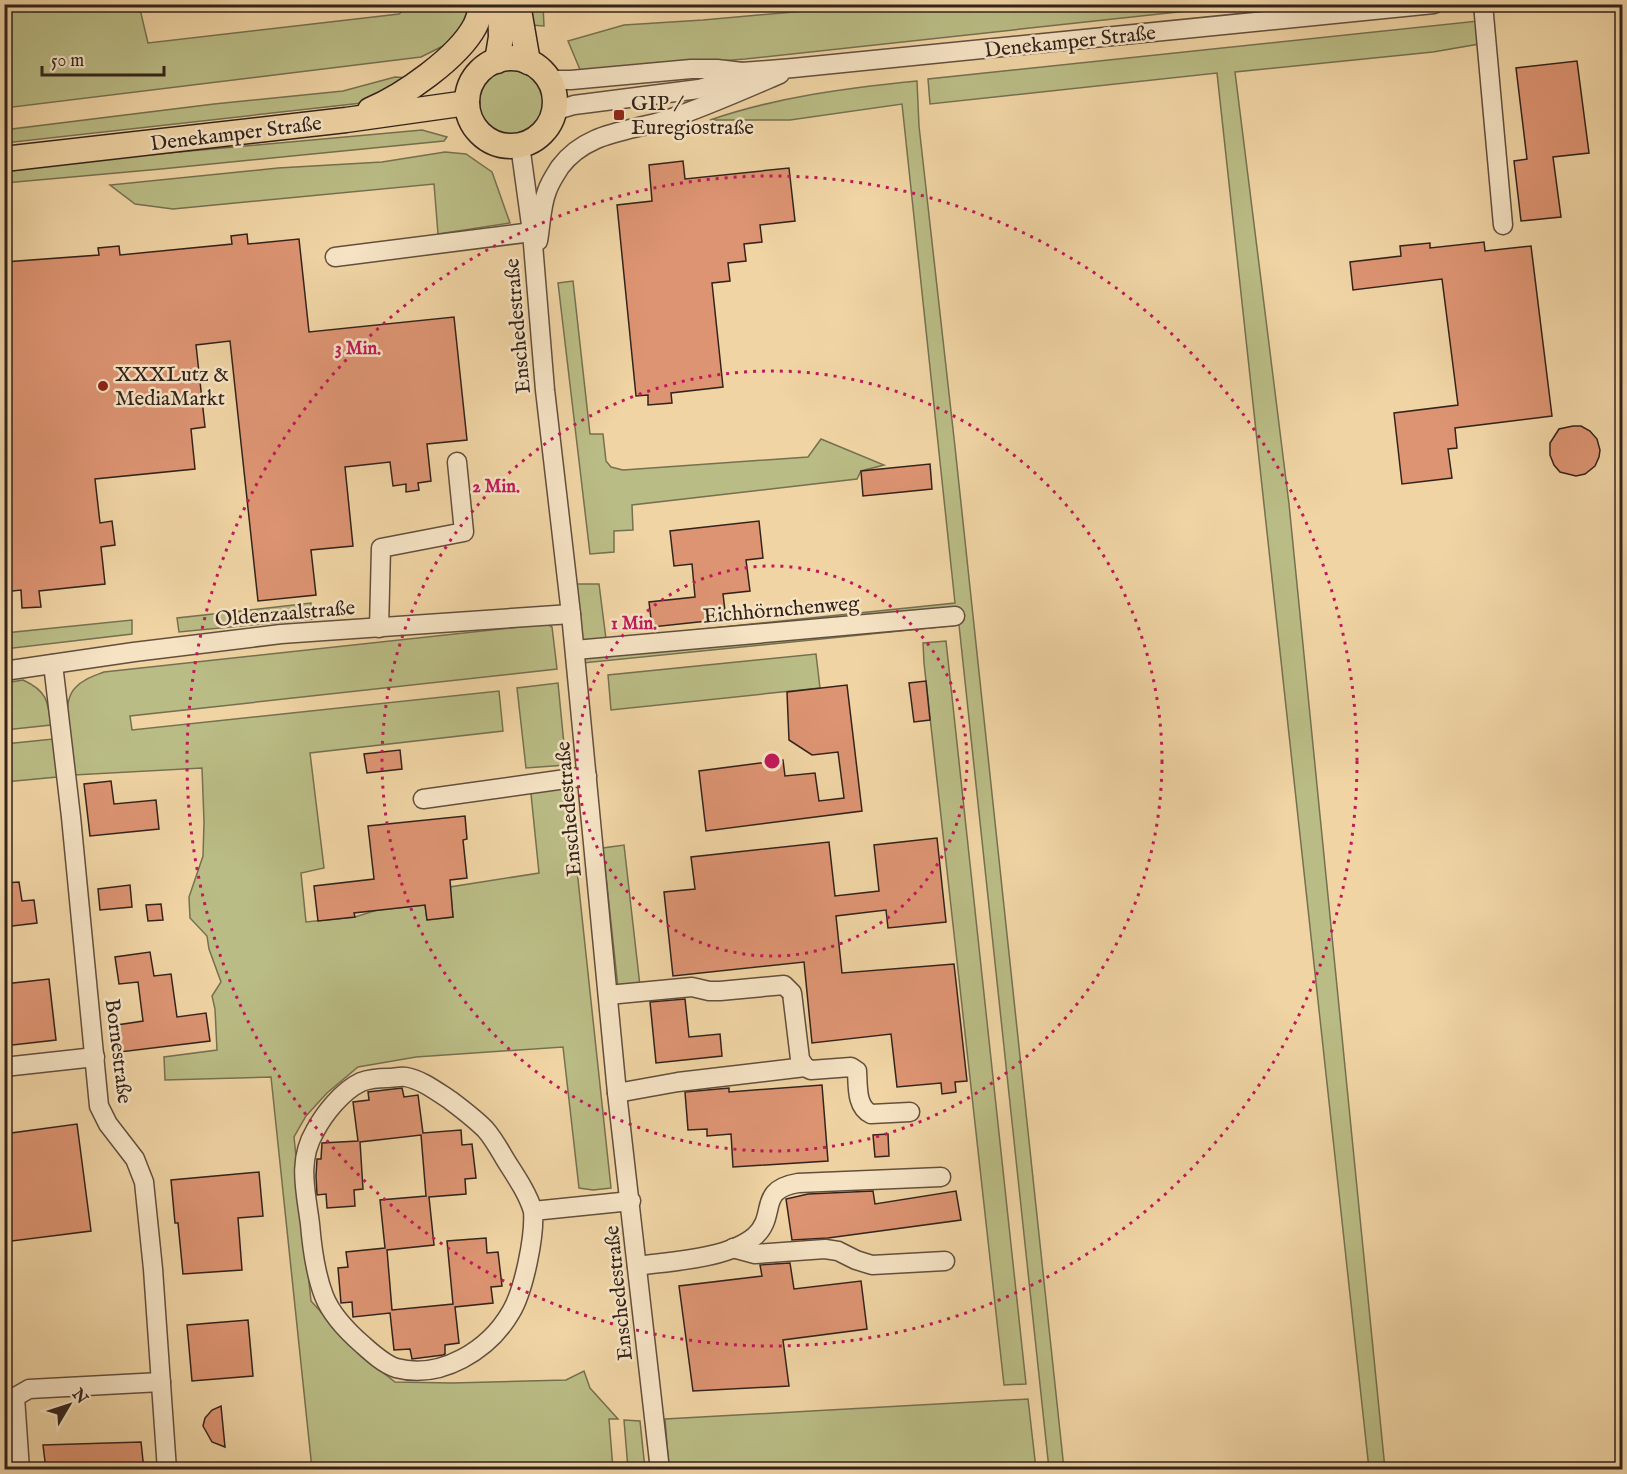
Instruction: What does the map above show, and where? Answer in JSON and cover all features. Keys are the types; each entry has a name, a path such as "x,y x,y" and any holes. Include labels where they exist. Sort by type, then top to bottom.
{"main road":[{"path":"346,120 403,94 448,58 464,42 475,26 483,4"},
{"path":"496,61 501,37 500,4"},
{"path":"518,4 528,62"},
{"path":"507,58 528,62 539,69 548,80 555,100 554,111 542,133 532,141 508,146 495,143 484,137 469,116 467,103 472,82 478,73 496,61 507,58"},
{"name":"Denekamper Straße","path":"4,159 346,120 467,103"}],"street":[{"name":"Denekamper Straße","path":"548,80 691,69 742,72 793,68 1434,4"},
{"path":"1483,4 1503,225"},
{"path":"534,269 547,190 552,178 568,157 584,144 604,135 666,120 740,92 793,68"},
{"name":"Denekamper Straße","path":"554,111 574,105 699,89 742,72"},
{"name":"Enschedestraße","path":"520,145 532,232 544,390 575,650 617,1093 660,1470"},
{"path":"335,257 532,232"},
{"path":"379,628 381,548 464,532 457,462"},
{"name":"Oldenzaalstraße","path":"4,671 281,634 571,614"},
{"name":"Eichhörnchenweg","path":"575,650 955,616"},
{"name":"Bornestraße","path":"53,664 99,1106 108,1124 135,1159 144,1182 153,1269 167,1470"},
{"path":"423,799 587,776"},
{"path":"608,994 685,987 720,991 784,985 792,993 800,1059 805,1067 811,1070 851,1067 856,1071 861,1105 866,1112 872,1114 910,1112"},
{"path":"4,1067 95,1057"},
{"path":"617,1093 678,1082 805,1067"},
{"path":"405,1077 421,1082 436,1091 471,1115 487,1131 528,1195 533,1211 534,1228 521,1287 512,1311 496,1332 473,1352 454,1364 416,1370 396,1368 378,1358 353,1337 324,1298 318,1279 312,1242 303,1171 304,1156 320,1122 344,1095 361,1082 405,1077"},
{"path":"638,1266 733,1248 756,1235 764,1224 773,1195 784,1185 941,1177"},
{"path":"533,1211 631,1201"},
{"path":"733,1248 755,1254 825,1249 838,1251 872,1265 945,1261"},
{"path":"20,1470 15,1397 29,1389 161,1382"}],"green space":[{"path":"75,5 139,5 148,43 399,14 410,5 478,5 467,28 445,45 421,57 5,108 4,12"},
{"path":"528,5 543,5 544,26 531,25"},
{"path":"873,5 1243,5 745,59 581,72 568,41 624,25"},
{"path":"1478,21 1479,44 1433,52 1235,72 1289,504 1385,1469 1369,1469 1217,73 930,104 928,79"},
{"path":"504,70 516,70 528,75 538,85 543,103 541,116 528,131 516,136 504,136 492,131 482,121 477,109 477,97 482,85 492,75"},
{"path":"395,77 412,78 371,102 5,143 4,130 214,104 343,91"},
{"path":"917,81 919,126 1064,1469 1049,1469 959,625 583,663 574,584 599,584 606,639 955,603 902,104 790,120 710,120 761,105 812,94"},
{"path":"422,130 447,137 444,141 5,183 5,169 25,166"},
{"path":"445,152 466,154 492,172 510,223 438,234 434,184 173,209 135,204 110,185 278,168 382,162"},
{"path":"573,281 590,434 603,434 606,461 611,467 623,470 808,457 821,439 884,465 861,471 857,479 632,505 633,530 614,531 614,552 590,554 558,283"},
{"path":"311,603 313,619 179,632 177,618"},
{"path":"132,620 132,634 5,649 5,633"},
{"path":"547,624 552,627 557,669 130,716 132,730 499,691 503,731 310,753 324,868 301,873 306,922 355,917 377,910 425,905 427,920 453,917 450,887 539,873 531,794 536,788 568,786 611,1188 593,1190 579,1188 563,1047 416,1057 358,1067 327,1093 306,1116 294,1137 311,1301 355,1350 395,1382 566,1380 584,1371 590,1388 618,1419 609,1419 613,1469 312,1469 271,1077 165,1080 164,1057 217,1050 212,996 221,982 209,949 207,936 190,918 189,897 203,856 202,768 74,775 67,730 70,696 82,682 104,672"},
{"path":"946,641 1026,1384 1004,1385 924,663 923,643"},
{"path":"816,654 820,688 611,710 608,675"},
{"path":"23,680 42,693 49,709 51,725 5,730 5,683"},
{"path":"558,683 566,765 526,768 517,688"},
{"path":"53,739 57,777 5,782 5,744"},
{"path":"624,845 640,986 618,988 603,848"},
{"path":"1028,1399 1036,1469 669,1469 665,1419"},
{"path":"624,1420 640,1421 645,1469 628,1469"}],"building":[{"path":"1577,61 1589,153 1553,157 1561,217 1521,221 1514,161 1527,159 1516,68"},
{"path":"683,161 685,179 789,168 795,221 760,225 762,242 744,244 746,261 728,263 730,281 712,283 723,387 671,393 672,403 648,405 648,395 636,396 617,205 652,201 649,165"},
{"name":"XXXLutz & MediaMarkt","path":"247,234 248,244 299,239 309,332 454,317 467,440 427,444 431,481 418,483 419,490 406,492 406,484 393,486 390,462 345,467 353,546 311,550 316,595 258,601 230,341 196,345 205,427 191,429 195,469 95,479 100,523 112,521 115,545 101,547 105,584 39,591 41,607 22,608 21,590 4,592 4,262 99,255 98,248 119,246 120,255 232,244 231,236"},
{"path":"1484,242 1485,251 1531,246 1552,416 1455,428 1457,448 1448,449 1452,478 1402,484 1394,413 1458,405 1442,279 1353,290 1350,262 1401,256 1400,246 1430,243 1430,248"},
{"path":"1581,426 1590,431 1597,439 1600,450 1595,466 1585,474 1576,476 1560,472 1550,455 1550,443 1559,429"},
{"path":"930,464 932,489 863,496 861,471"},
{"path":"759,521 763,558 746,560 750,591 723,594 726,619 652,627 649,602 695,597 692,564 674,566 670,531"},
{"path":"926,681 930,720 914,722 909,683"},
{"path":"847,685 862,811 706,831 699,771 783,760 785,776 815,773 819,801 844,798 838,752 812,755 789,740 787,692"},
{"path":"400,750 402,769 367,773 364,754"},
{"path":"111,781 114,804 156,800 159,829 90,836 84,784"},
{"path":"465,816 467,839 463,840 467,878 450,880 453,917 427,920 425,905 354,913 355,917 318,921 314,886 374,879 368,826"},
{"path":"937,838 946,922 888,928 886,910 836,916 842,973 954,964 967,1081 955,1082 956,1092 942,1094 941,1083 897,1087 891,1034 812,1043 804,962 673,976 664,892 695,889 691,857 829,842 835,896 879,891 874,845"},
{"path":"19,882 22,901 34,900 37,923 4,927 4,883"},
{"path":"130,885 132,907 100,910 98,889"},
{"path":"161,904 163,920 148,921 146,905"},
{"path":"150,952 154,976 171,974 177,1017 206,1013 210,1041 120,1052 117,1025 143,1021 138,982 119,984 115,957"},
{"path":"49,979 56,1040 4,1046 4,984"},
{"path":"685,999 689,1037 720,1034 722,1056 656,1063 650,1002"},
{"path":"822,1085 828,1161 733,1167 731,1134 707,1136 707,1129 688,1130 685,1092 729,1088 729,1092"},
{"path":"402,1088 404,1097 418,1095 423,1133 461,1130 462,1145 472,1144 476,1178 465,1179 466,1194 429,1197 434,1245 387,1250 392,1310 453,1304 447,1241 486,1238 487,1253 498,1252 502,1286 491,1287 493,1303 455,1307 459,1343 445,1345 443,1355 412,1359 410,1349 394,1350 390,1313 353,1317 352,1302 341,1303 338,1268 348,1267 346,1252 385,1248 380,1200 426,1196 421,1135 360,1142 363,1189 354,1190 355,1206 327,1208 326,1194 317,1195 316,1176 317,1159 321,1159 322,1143 358,1141 353,1102 369,1100 368,1092"},
{"path":"77,1124 91,1231 4,1242 4,1134"},
{"path":"888,1134 889,1156 875,1157 873,1135"},
{"path":"259,1172 263,1216 238,1218 242,1270 183,1274 171,1180"},
{"path":"873,1191 875,1204 956,1191 961,1220 828,1238 792,1240 786,1199 808,1194"},
{"path":"790,1263 794,1289 861,1281 867,1329 783,1340 789,1386 693,1391 679,1286 762,1276 760,1265"},
{"path":"248,1320 253,1376 192,1381 187,1325"},
{"path":"221,1406 225,1447 212,1442 203,1426 205,1418 212,1410"},
{"path":"141,1442 144,1470 46,1470 43,1445"}],"place":[{"name":"GIP / Euregiostraße","path":"619,115"},
{"name":"XXXLutz & MediaMarkt","path":"103,386"}]}
